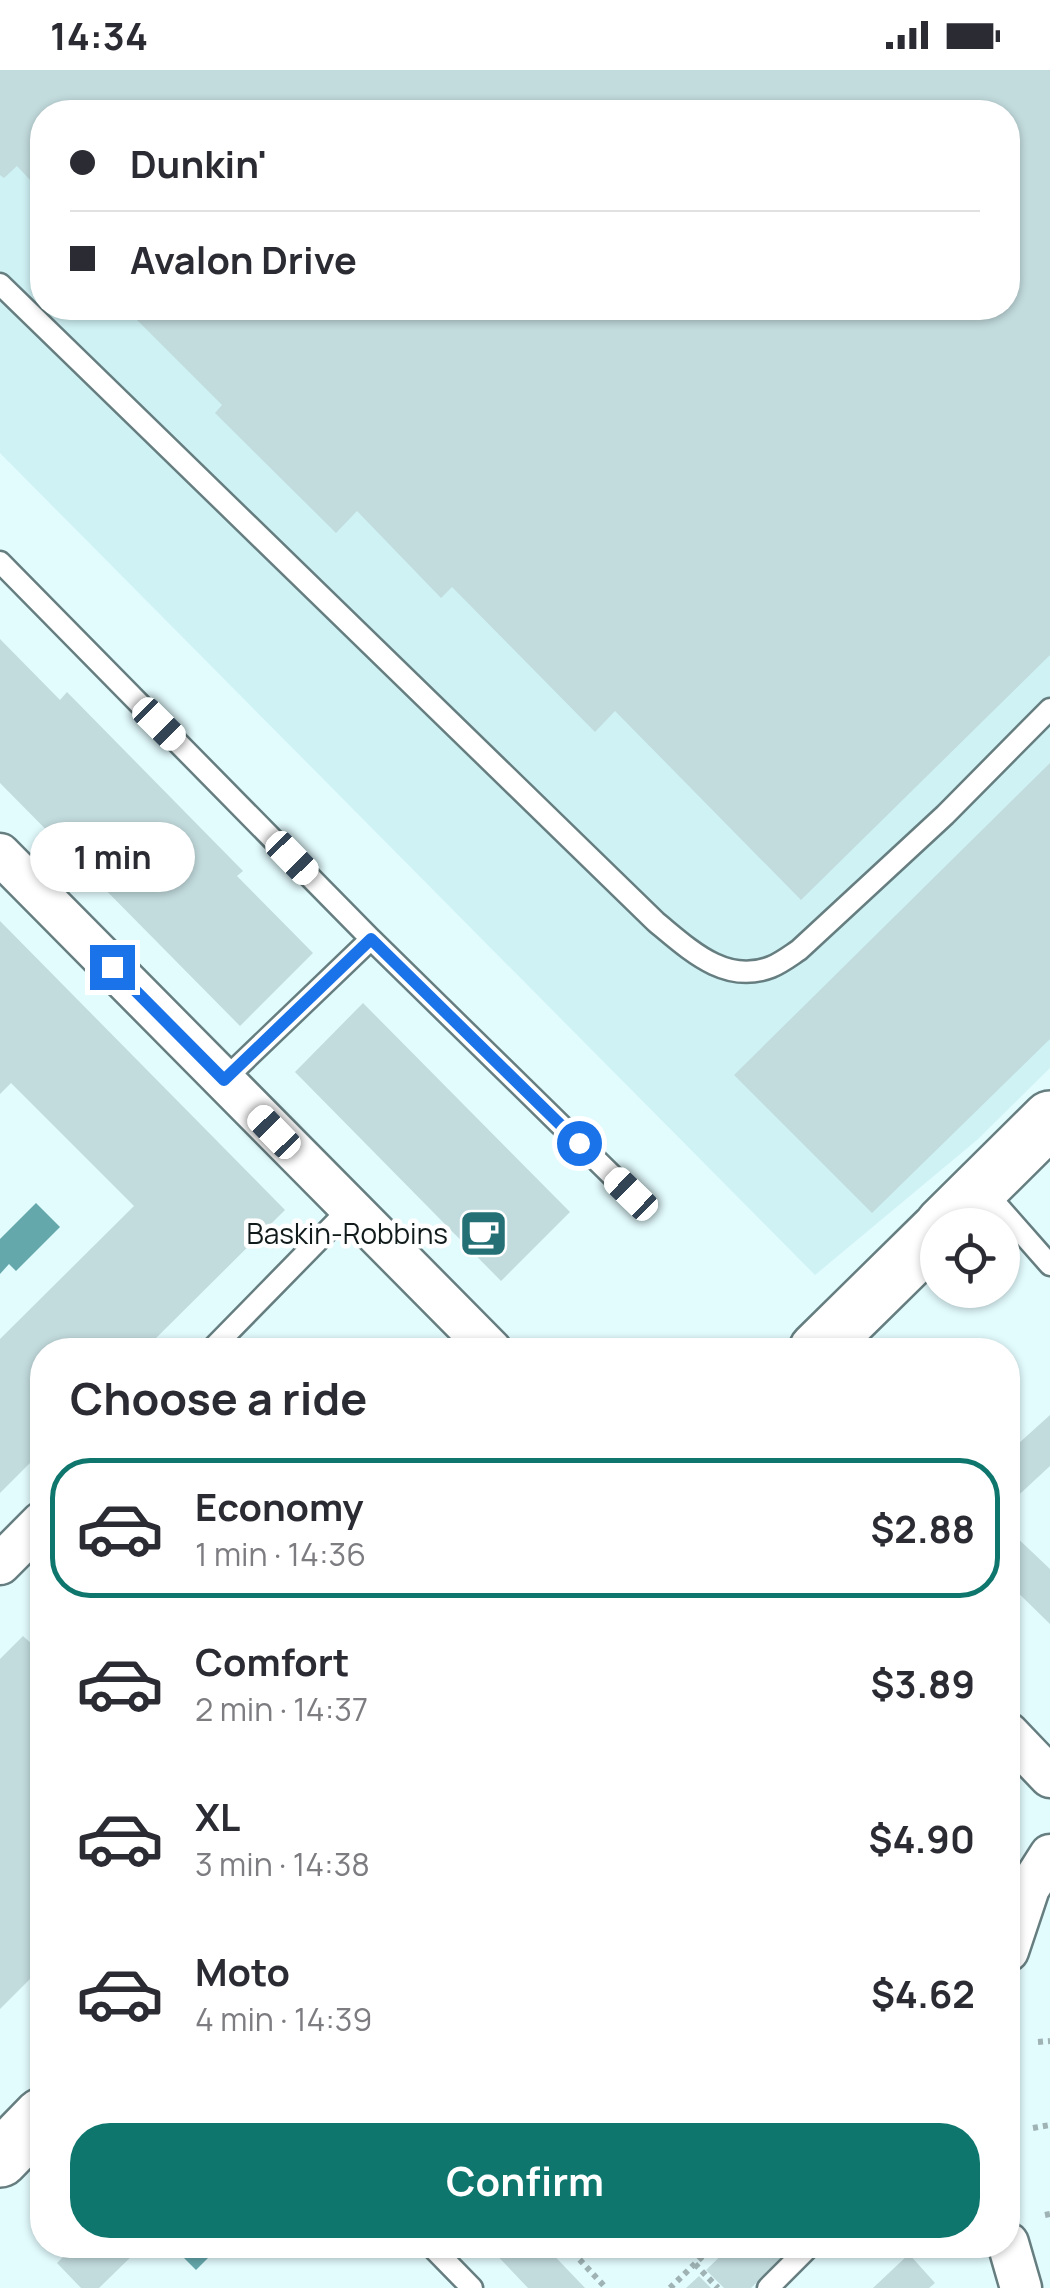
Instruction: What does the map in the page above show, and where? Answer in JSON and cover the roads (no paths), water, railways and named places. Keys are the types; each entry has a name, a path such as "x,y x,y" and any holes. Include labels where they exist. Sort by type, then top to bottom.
{"street":[{"path":"0,854 478,1338"},
{"path":"960,1208 1050,1120"},
{"path":"829,1338 920,1249"},
{"path":"0,1564 30,1534"},
{"path":"1020,1746 1050,1777"},
{"path":"1020,1915 1029,1888 1050,1855"},
{"path":"0,2159 30,2128"},
{"path":"1012,2258 1021,2288"}],"lane":[{"path":"0,284 30,313"},
{"path":"37,320 656,922 700,958 733,972 773,966 799,950 946,815 1050,709"},
{"path":"0,562 371,939 631,1194"},
{"path":"224,1080 371,939"},
{"path":"981,1188 1050,1265"},
{"path":"223,1338 350,1208"},
{"path":"443,2258 472,2288"},
{"path":"768,2288 798,2258"}],"water":[{"path":"36,1203 60,1227 16,1271 9,1264 0,1274 0,1239"},
{"path":"184,2258 208,2258 196,2270"}],"place":[{"name":"Baskin-Robbins","path":"483,1234"}]}
